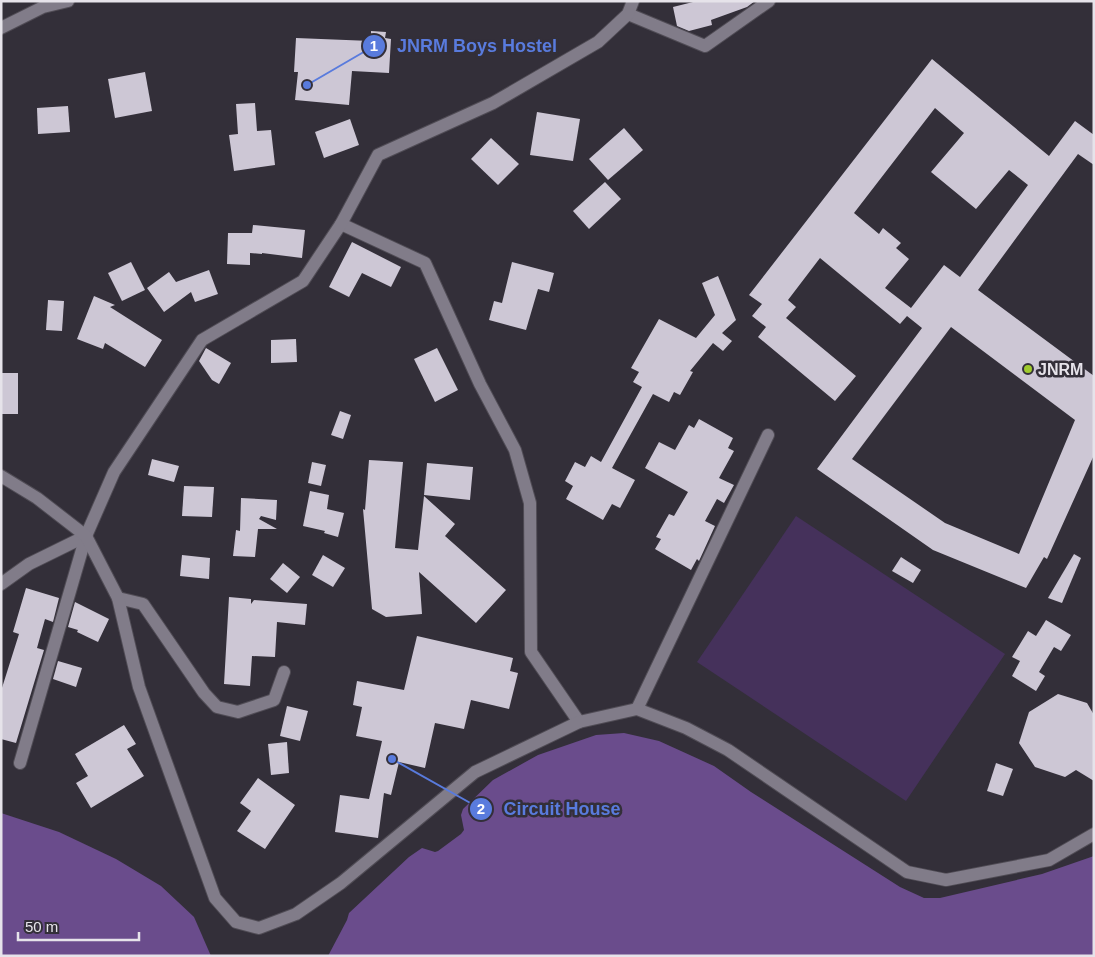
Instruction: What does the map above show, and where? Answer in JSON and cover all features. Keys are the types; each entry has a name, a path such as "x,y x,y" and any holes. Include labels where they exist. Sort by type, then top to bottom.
{"street":[{"path":"1,28 43,7 68,1"},
{"path":"20,763 86,536 114,472 202,340 303,281 341,224 378,155 493,103 598,42 628,14 633,1"},
{"path":"628,14 706,46 769,1"},
{"path":"341,224 425,263 480,384 515,450 530,503 531,652 579,722"},
{"path":"637,709 768,435"},
{"path":"1,476 36,498 86,536 118,598 139,687 215,898 236,922 259,928 296,914 341,883 475,772 579,722 637,709 686,728 728,750 907,872 946,880 1049,860 1094,834"},
{"path":"1,584 29,564 86,536"},
{"path":"118,598 143,604 204,693 217,707 238,712 274,700 284,672"}],"shaded area":[{"path":"796,516 1005,654 906,801 697,662"},
{"path":"624,733 659,741 714,766 751,792 900,887 924,898 940,898 1042,874 1094,856 1094,956 328,956 349,913 409,857 422,848 435,852 438,851 461,834 464,830 461,815 463,809 493,780 538,755 596,735"},
{"path":"1,813 59,832 116,859 161,886 194,917 211,956 1,956"}],"building":[{"path":"697,1 755,1 747,7 711,20 712,25 689,31 677,26 673,7"},
{"path":"371,31 386,32 385,38 391,39 389,73 352,71 349,105 295,100 298,72 294,72 296,38 371,41"},
{"path":"932,59 1049,156 1075,121 1094,135 1094,165 1078,154 978,290 1094,376 1094,455 1047,559 1044,557 1026,588 933,550 817,469 922,328 907,316 900,324 820,258 788,300 796,307 786,318 856,376 835,401 758,337 766,327 752,316 762,304 749,295","holes":["935,108 964,133 931,172 976,209 1009,170 1028,185 960,277 944,265 911,308 885,288 909,259 896,248 901,243 883,228 879,234 854,213","951,327 1075,420 1019,554 945,523 852,459"]},
{"path":"145,72 152,111 115,118 108,79"},
{"path":"255,103 257,131 271,130 275,165 234,171 229,135 238,134 236,104"},
{"path":"68,106 70,132 38,134 37,108"},
{"path":"537,112 580,119 573,161 530,155"},
{"path":"350,119 359,145 324,158 315,132"},
{"path":"624,128 643,150 608,180 589,159"},
{"path":"491,138 519,164 498,185 471,159"},
{"path":"605,182 621,199 589,229 573,211"},
{"path":"253,225 305,230 302,258 250,253 250,265 227,264 228,233 252,233"},
{"path":"352,242 401,267 391,287 362,273 349,297 329,287"},
{"path":"131,262 145,290 122,301 108,273"},
{"path":"512,262 554,273 549,292 538,289 526,330 489,320 494,301 502,303"},
{"path":"209,270 218,294 195,302 191,292 164,312 147,288 169,272 176,282"},
{"path":"718,276 736,320 722,333 732,341 723,351 713,343 690,371 693,372 680,395 674,392 669,402 653,394 612,468 635,480 620,508 612,504 603,520 566,499 573,486 565,481 575,462 585,467 591,456 601,462 642,387 633,382 639,372 631,368 659,319 696,338 715,315 702,283"},
{"path":"94,296 115,305 110,307 162,340 145,367 105,343 103,349 77,339"},
{"path":"48,300 64,301 62,331 46,330"},
{"path":"296,339 297,362 271,363 271,340"},
{"path":"206,348 231,363 219,384 212,380 199,361"},
{"path":"437,348 458,390 435,402 414,359"},
{"path":"1,373 18,373 18,414 1,414"},
{"path":"340,411 351,415 343,439 331,435"},
{"path":"699,419 733,438 728,448 734,451 719,478 734,485 724,503 717,499 705,521 715,526 699,561 697,559 691,570 655,549 661,539 656,537 669,514 674,516 688,492 645,468 659,442 675,450 689,425 694,428"},
{"path":"152,459 179,466 174,482 148,475"},
{"path":"369,460 403,462 395,548 418,550 424,496 455,524 445,536 506,590 476,623 419,572 422,614 386,617 372,609 363,509 365,510"},
{"path":"312,462 326,465 321,486 308,483"},
{"path":"427,463 473,467 470,500 424,495"},
{"path":"184,486 214,487 212,517 182,516"},
{"path":"310,491 329,495 327,509 344,513 338,537 324,533 325,531 303,526"},
{"path":"241,498 277,500 276,520 261,516 259,519 277,529 258,529 255,557 233,556 236,530 240,531"},
{"path":"1074,554 1081,558 1062,603 1048,598"},
{"path":"182,555 210,558 209,579 180,576"},
{"path":"323,555 345,568 333,587 312,575"},
{"path":"901,557 921,570 913,583 892,571"},
{"path":"283,563 300,577 287,593 270,579"},
{"path":"26,588 59,598 53,622 45,619 37,648 44,650 16,743 1,739 1,691 19,634 13,632"},
{"path":"229,597 251,599 251,604 254,600 307,604 305,625 277,622 275,657 252,656 250,686 224,684"},
{"path":"75,602 109,619 98,642 77,632 78,630 68,627"},
{"path":"1046,620 1071,635 1061,651 1054,647 1039,672 1045,676 1036,691 1012,676 1020,661 1012,657 1028,631 1036,636"},
{"path":"417,636 513,658 510,671 518,673 509,709 471,700 464,729 435,723 425,768 399,762 391,795 384,793 378,838 335,832 340,795 369,799 382,741 356,736 362,707 353,705 357,681 404,690"},
{"path":"58,661 82,668 76,687 53,679"},
{"path":"1058,694 1087,703 1094,715 1094,781 1076,770 1065,777 1035,767 1019,743 1029,712"},
{"path":"287,706 308,711 300,741 280,736"},
{"path":"124,725 136,744 127,749 144,776 91,808 76,783 88,776 75,754"},
{"path":"287,742 289,773 271,775 268,744"},
{"path":"996,763 1013,769 1003,796 987,791"},
{"path":"258,778 295,805 265,849 237,831 251,811 240,803"}],"place":[{"name":"JNRM Boys Hostel","path":"307,85"},
{"name":"JNRM","path":"1028,369"},
{"name":"Circuit House","path":"392,759"}]}
